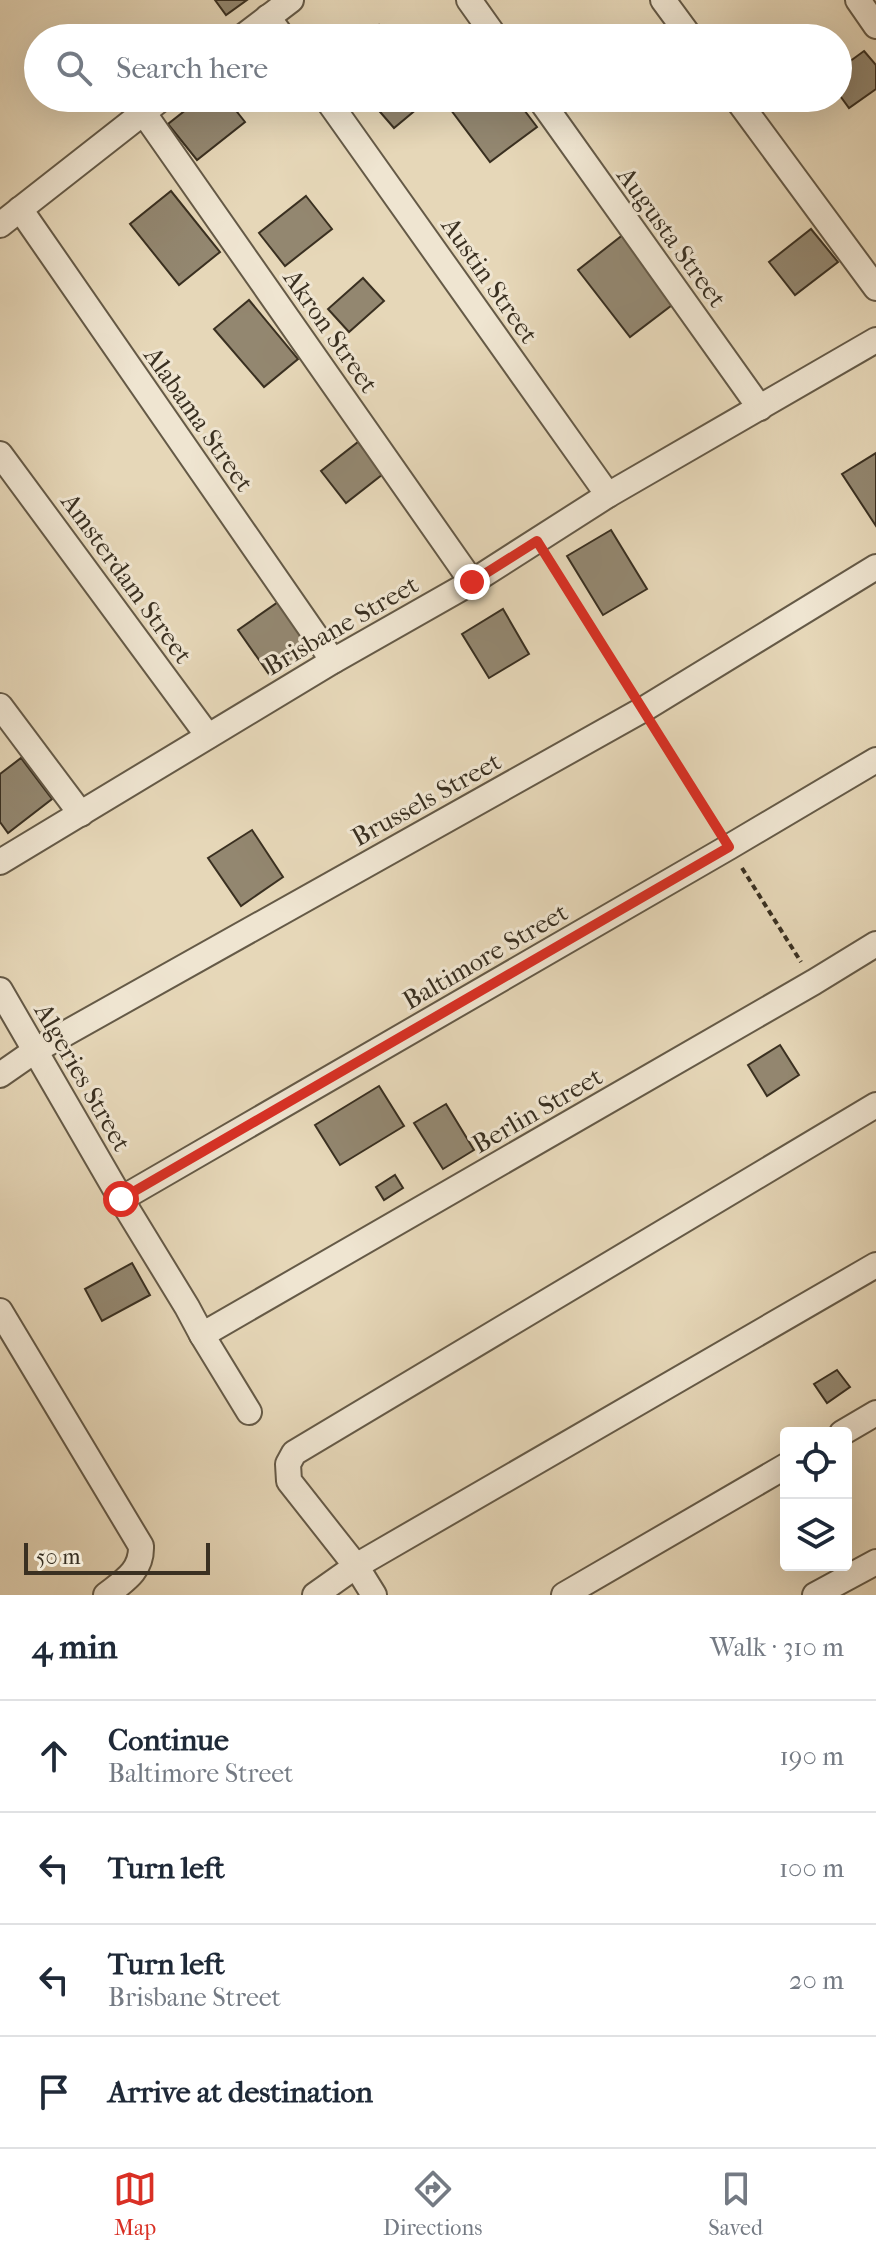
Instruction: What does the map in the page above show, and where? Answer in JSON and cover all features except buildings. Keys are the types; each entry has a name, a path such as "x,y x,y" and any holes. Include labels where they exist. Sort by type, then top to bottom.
{"street":[{"path":"259,24 291,0"},
{"path":"469,0 486,24"},
{"path":"663,0 681,24"},
{"path":"858,0 876,26"},
{"path":"268,17 273,24"},
{"path":"0,225 143,112"},
{"name":"Akron Street","path":"157,112 472,582"},
{"name":"Austin Street","path":"336,112 608,495"},
{"name":"Augusta Street","path":"549,112 760,408"},
{"path":"746,112 876,288"},
{"name":"Alabama Street","path":"20,209 333,661"},
{"name":"Brisbane Street","path":"0,862 333,661 472,582 608,495 876,340"},
{"name":"Amsterdam Street","path":"0,454 208,736"},
{"name":"Brussels Street","path":"0,1075 36,1050 644,709 876,567"},
{"path":"0,706 81,814"},
{"name":"Baltimore Street","path":"121,1199 876,760"},
{"name":"Berlin Street","path":"202,1335 876,944"},
{"name":"Algeries Street","path":"0,990 249,1412"},
{"path":"374,1595 356,1566 289,1481 288,1464 294,1453 876,1105"},
{"path":"315,1595 356,1566 876,1265"},
{"path":"0,1311 141,1546 141,1558 133,1573 106,1595"},
{"path":"852,1427 876,1413"},
{"path":"564,1595 780,1469"},
{"path":"815,1595 842,1587 876,1562"}],"path":[{"path":"537,541 814,982"}],"route":[{"path":"121,1199 729,847 537,541 472,582"}]}
